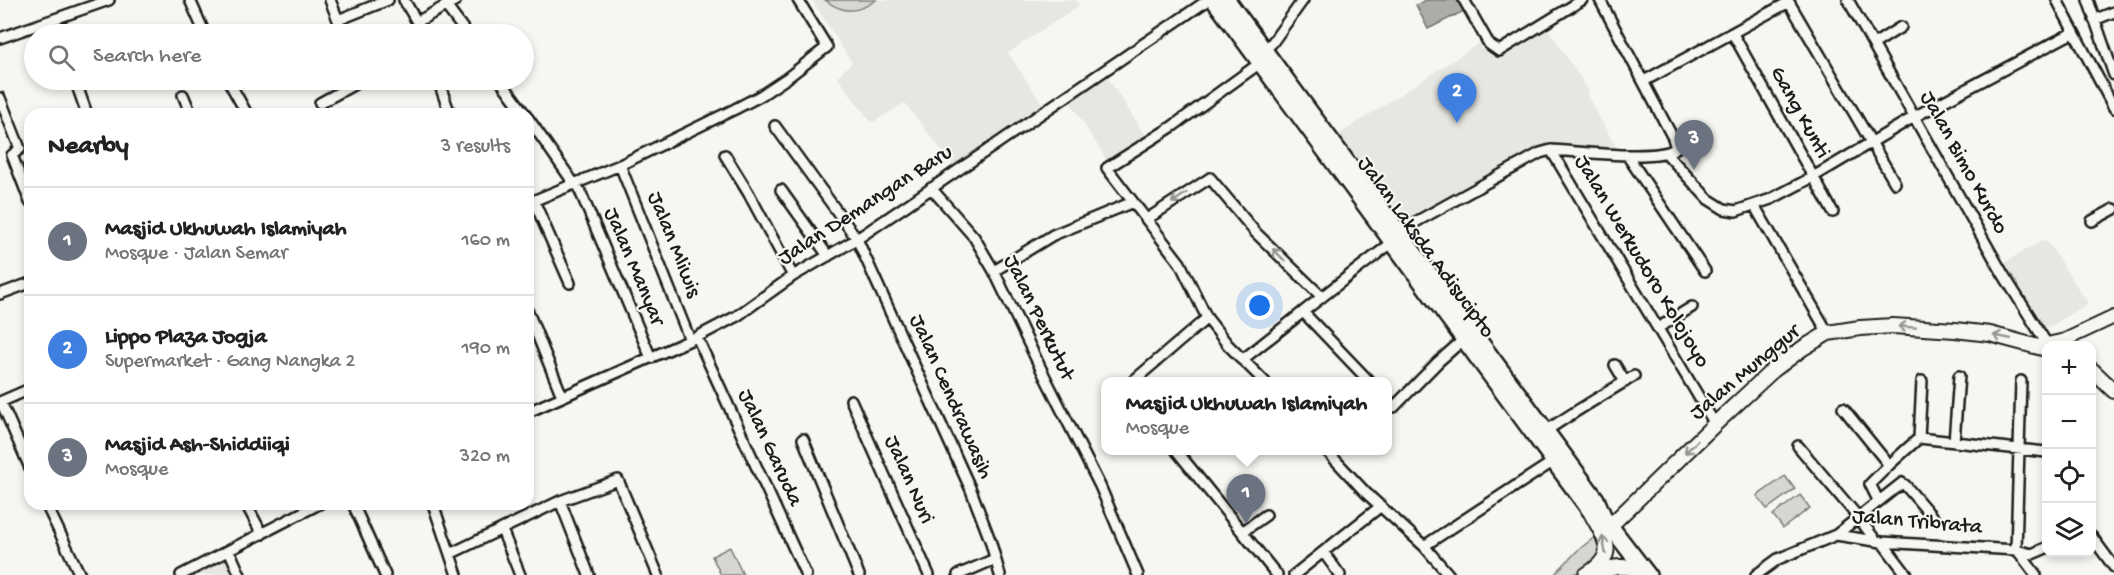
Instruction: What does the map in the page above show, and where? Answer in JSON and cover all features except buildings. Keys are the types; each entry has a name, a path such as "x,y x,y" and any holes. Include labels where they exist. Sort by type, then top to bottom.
{"main road":[{"name":"Jalan Laksda Adisucipto","path":"1214,0 1262,56 1498,375 1554,461 1589,509 1611,527"},
{"name":"Jalan Laksda Adisucipto","path":"1227,0 1262,56"},
{"name":"Jalan Laksda Adisucipto","path":"1396,238 1464,339 1546,431 1599,502 1611,527 1647,574"},
{"name":"Jalan Munggur","path":"1611,527 1772,371 1828,333 1893,326 1990,334 2042,346"},
{"path":"2096,375 2114,391"},
{"path":"1586,575 1605,560 1607,552 1606,542 1589,509"},
{"path":"1605,575 1617,566 1621,556 1611,527"},
{"path":"1586,575 1617,566 1636,567 1647,574"}],"street":[{"path":"42,24 109,0"},
{"path":"190,0 201,24"},
{"path":"330,0 338,20 388,0"},
{"path":"404,0 417,22 456,0"},
{"path":"534,201 578,188 760,96 827,48 798,0"},
{"name":"Jalan Demangan Baru","path":"534,409 694,339 737,316 794,276 857,239 932,189 1208,0"},
{"path":"1260,377 1242,360 1207,318 1180,262 1107,168 1173,126 1262,56 1303,0"},
{"path":"1464,0 1489,44 1495,50 1504,49 1582,0"},
{"path":"1242,360 1412,224 1540,153 1551,150 1627,155 1674,151 1676,144 1600,0"},
{"path":"1644,81 1732,34 1789,0 1895,183"},
{"name":"Jalan Bimo Kurdo","path":"1848,0 2042,342"},
{"path":"2057,0 2114,108"},
{"path":"2088,0 2114,75"},
{"path":"446,6 460,24"},
{"path":"2094,20 2114,12"},
{"path":"1874,44 1901,27"},
{"path":"0,39 24,30"},
{"path":"1666,153 1708,198 1724,209 1737,211 1813,177 1914,117 2074,32"},
{"name":"Gang Kunti","path":"1732,34 1833,212"},
{"path":"79,90 85,108"},
{"path":"234,90 244,108"},
{"path":"320,103 344,90"},
{"path":"442,90 448,108"},
{"path":"507,90 521,108"},
{"path":"183,94 189,108"},
{"path":"0,98 20,146 19,150 12,155 24,186"},
{"name":"Jalan Manyar","path":"534,126 578,188 651,358"},
{"name":"Jalan Cendrawasih","path":"775,126 857,239 971,490 1000,575"},
{"name":"Jalan Werkudoro Kolojoyo","path":"1551,150 1715,424"},
{"path":"725,155 794,276"},
{"path":"1627,155 1705,271"},
{"name":"Jalan Mliwis","path":"621,165 694,339"},
{"path":"1147,219 1210,178 1256,233 1321,296"},
{"name":"Jalan Perkutut","path":"932,189 974,237 994,271 1100,486 1138,575"},
{"path":"781,190 828,256"},
{"path":"994,271 1053,235 1133,202"},
{"path":"1754,205 1828,333"},
{"path":"534,208 570,283"},
{"path":"2092,221 2114,209"},
{"path":"0,294 24,286"},
{"path":"1658,328 1692,307"},
{"path":"1303,312 1366,377"},
{"path":"1137,377 1207,318"},
{"path":"2062,341 2114,318"},
{"path":"534,327 562,396"},
{"name":"Jalan Garuda","path":"694,339 806,575"},
{"path":"1392,405 1394,407 1464,339"},
{"path":"1615,365 1625,382"},
{"path":"1546,431 1634,376"},
{"path":"1954,442 1959,376"},
{"path":"1878,500 1870,484 1919,438 1922,381"},
{"path":"2021,381 2017,551 2036,575"},
{"path":"24,392 0,402 24,455"},
{"name":"Jalan Nuri","path":"851,400 929,575"},
{"path":"1843,408 1889,465"},
{"path":"1919,438 2042,453"},
{"path":"803,439 859,575"},
{"path":"1798,446 1907,575"},
{"path":"1180,455 1277,575"},
{"path":"1330,455 1353,480 1424,546 1449,575"},
{"path":"1424,546 1554,461"},
{"path":"450,554 560,501 618,480 658,575"},
{"path":"1836,535 1878,500 1903,483 1934,519"},
{"path":"560,501 589,575"},
{"path":"1294,575 1381,506"},
{"path":"49,510 80,575"},
{"path":"249,510 262,534"},
{"path":"181,575 305,510"},
{"path":"356,510 385,575"},
{"path":"435,510 457,575"},
{"path":"1242,532 1266,515"},
{"path":"502,530 520,575"},
{"name":"Jalan Tribrata","path":"1756,575 1778,559 1836,535 1879,542 2017,551 2032,554 2042,550"},
{"path":"2096,544 2114,567"},
{"path":"229,550 240,575"},
{"path":"1324,552 1340,575"},
{"path":"958,575 995,559"}],"shaded area":[{"path":"812,0 1075,0 1079,5 1008,53 1042,104 953,165 905,103 872,123 837,77 852,63"},
{"path":"825,0 876,0 857,9 844,10"},
{"path":"1426,0 1463,0 1468,9 1428,29 1416,5"},
{"path":"1545,25 1589,91 1587,95 1617,149 1544,148 1404,224 1338,135 1487,38 1497,54"},
{"path":"1107,77 1148,139 1109,164 1070,102"},
{"path":"2045,239 2088,303 2042,332 2000,265"},
{"path":"1785,476 1795,489 1767,509 1757,496"},
{"path":"1800,495 1810,508 1783,528 1773,515"},
{"path":"1596,536 1603,547 1589,567 1578,573 1554,575 1577,551"},
{"path":"730,547 743,575 721,575 712,556"},
{"path":"229,552 239,575 187,575"}],"place":[{"name":"Lippo Plaza Jogja","path":"1457,123"},
{"name":"Masjid Ash-Shiddiiqi","path":"1694,170"},
{"name":"Masjid Ukhuwah Islamiyah","path":"1246,524"}]}
